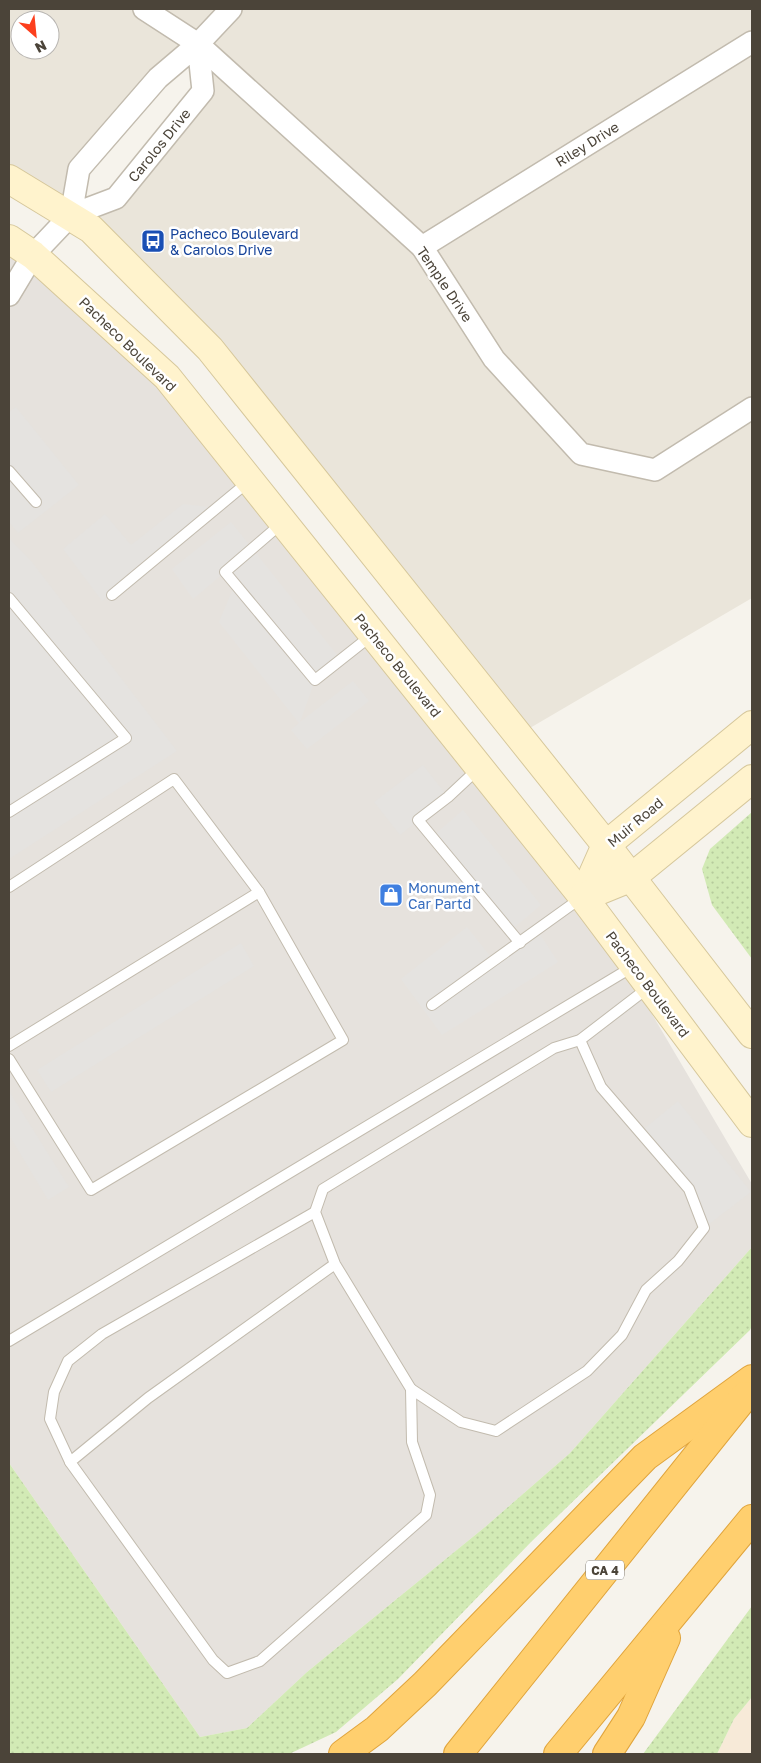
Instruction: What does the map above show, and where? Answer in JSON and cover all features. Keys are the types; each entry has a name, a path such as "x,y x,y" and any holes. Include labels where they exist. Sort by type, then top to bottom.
{"highway":[{"path":"343,1754 377,1729 425,1684 645,1457 752,1379"},
{"name":"CA 4","path":"458,1754 752,1387"},
{"path":"558,1754 752,1518"},
{"path":"606,1754 631,1717 680,1606"}],"main road":[{"path":"9,179 71,215 91,229 210,348 632,877 752,1034"},
{"name":"Pacheco Boulevard","path":"9,239 34,255 167,378 583,897 752,1123"},
{"name":"Muir Road","path":"583,897 606,845 752,726"},
{"path":"583,897 632,877 752,779"}],"street":[{"name":"Temple Drive","path":"144,9 198,44 422,247 494,359 581,454 656,470 752,408"},
{"path":"71,215 79,169 158,78 198,44 231,9"},
{"name":"Riley Drive","path":"422,247 752,42"},
{"name":"Carolos Drive","path":"9,295 34,255 71,215 116,198 202,91 198,44"}],"lane":[{"path":"9,472 36,502"},
{"path":"112,594 250,481"},
{"path":"283,523 225,572 315,680 373,634"},
{"path":"9,598 126,738 9,812"},
{"path":"480,768 448,797 418,820 520,943"},
{"path":"9,886 174,779 259,892 343,1040 91,1190 9,1059"},
{"path":"9,1046 259,892"},
{"path":"432,1006 583,897"},
{"path":"580,1040 601,1087 689,1189 704,1228 678,1260 646,1290 622,1335 587,1371 496,1431 461,1422 411,1389 335,1264 315,1212 323,1189 554,1048 580,1040 642,976"},
{"path":"9,1341 642,976"},
{"path":"315,1212 102,1334 68,1361 54,1392 50,1419 70,1462 213,1660 227,1674 260,1661 426,1516 430,1495 412,1442 411,1389"},
{"path":"70,1462 148,1398 335,1264"}],"shaded area":[{"path":"9,9 752,9 752,598 518,735 91,229 202,91 198,44 79,169 71,215 9,179"},
{"path":"9,239 167,377 583,897 752,1184 752,1247 570,1453 485,1527 307,1672 247,1728 200,1737 9,1463"},
{"path":"16,407 79,485 18,533 9,522 9,412"},
{"path":"183,504 217,508 102,601 63,549 105,514 131,545"},
{"path":"231,522 341,660 315,680 300,722 353,681 369,701 307,749 291,730 299,723 219,622 235,584 225,572 193,599 172,569"},
{"path":"9,538 32,562 177,751 9,859"},
{"path":"423,765 448,797 400,835 374,802"},
{"path":"463,810 541,905 509,932 432,837"},
{"path":"467,927 494,961 537,930 558,962 442,1035 401,979"},
{"path":"241,943 254,966 51,1092 37,1070"},
{"path":"9,1091 69,1187 48,1200 9,1135"},
{"path":"678,1101 751,1192 704,1228 689,1189 640,1132"},
{"path":"752,1697 752,1754 717,1754 734,1719"}],"green space":[{"path":"752,812 752,959 712,905 702,869 710,849"},
{"path":"752,1247 752,1326 750,1330 531,1542 398,1679 336,1732 289,1754 9,1754 9,1463 200,1737 247,1728 307,1672 485,1527 570,1453"},
{"path":"752,1606 752,1697 734,1719 717,1754 643,1754"}],"place":[{"name":"Pacheco Boulevard & Carolos Drive","path":"153,241"},
{"name":"Monument Car Partd","path":"391,895"}]}
